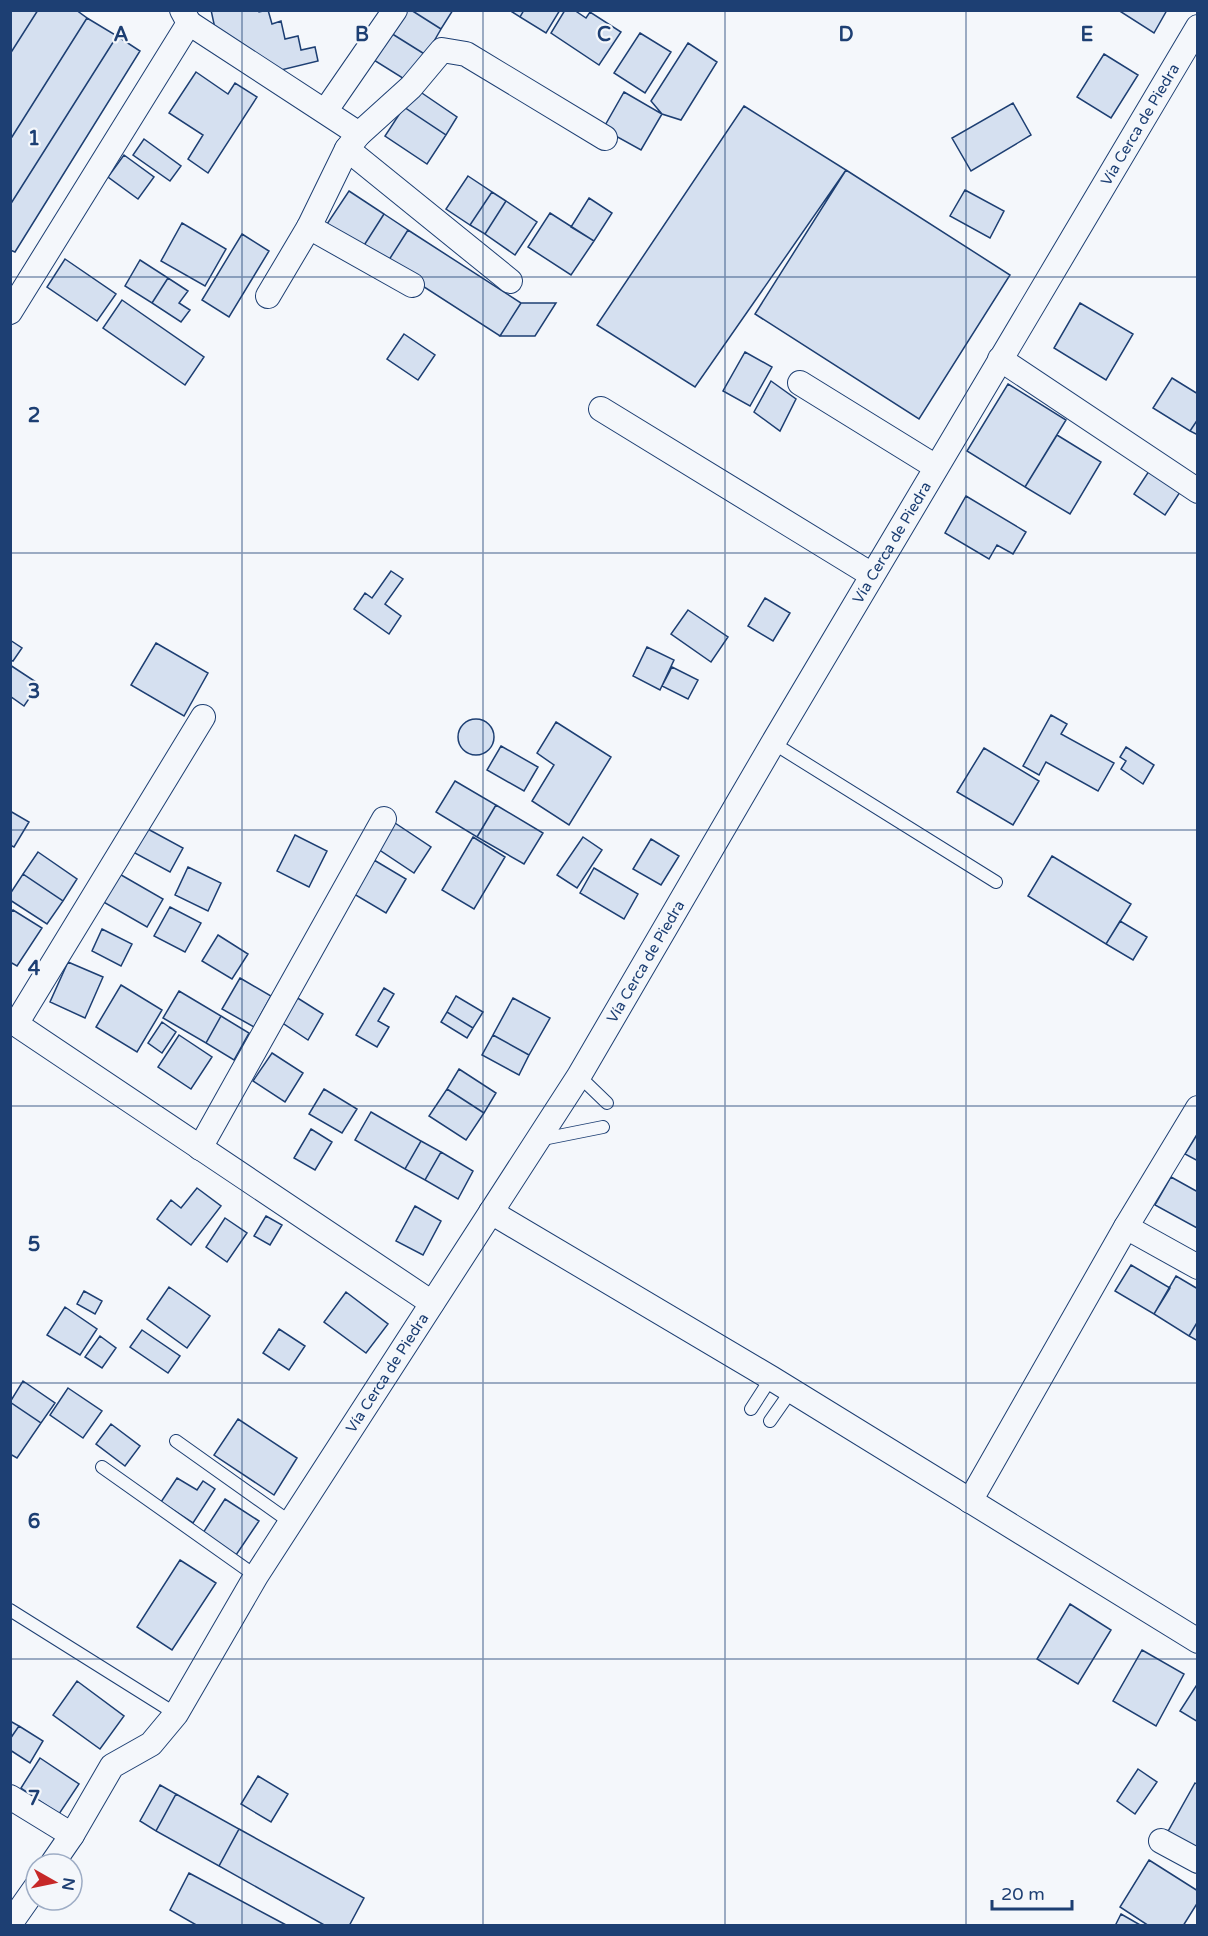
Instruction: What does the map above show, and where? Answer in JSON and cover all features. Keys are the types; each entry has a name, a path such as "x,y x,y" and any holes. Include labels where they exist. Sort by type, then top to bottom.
{"street":[{"path":"326,111 395,10"},
{"path":"10,312 186,17 326,111 353,141 510,281"},
{"name":"Vía Cerca de Piedra","path":"60,1852 112,1766 151,1744 176,1714 290,1522 579,1076 936,466 1195,38"},
{"path":"268,296 309,227 353,141 411,87 442,50 466,54 605,138"},
{"path":"309,227 412,285"},
{"path":"1000,359 1197,491"},
{"path":"800,383 936,466"},
{"path":"601,409 872,575"},
{"path":"203,717 13,1022 432,1303"},
{"path":"200,1148 384,819"},
{"path":"970,1501 1126,1227 1197,1108"},
{"path":"491,1212 771,1378 1197,1641"},
{"path":"1126,1227 1197,1267"},
{"path":"10,1797 72,1835"},
{"path":"1161,1841 1197,1861"},
{"path":"10,1924 24,1904"}],"lane":[{"path":"773,743 996,882"},
{"path":"579,1076 607,1103"},
{"path":"537,1140 603,1127"},
{"path":"751,1409 771,1378"},
{"path":"770,1421 791,1391"},
{"path":"176,1441 290,1522"},
{"path":"102,1467 256,1576"},
{"path":"10,1611 176,1714"}],"building":[{"path":"10,10 38,10 10,54"},
{"path":"38,10 76,10 87,18 10,140 10,54"},
{"path":"211,10 258,10 259,12 268,10 272,24 281,21 285,39 298,36 301,50 315,47 318,61 277,71 216,33"},
{"path":"398,10 411,10 441,29 426,55 386,30"},
{"path":"411,10 453,10 441,29"},
{"path":"509,10 524,10 520,17"},
{"path":"524,10 560,10 546,33 520,17"},
{"path":"565,10 574,10 586,18 590,12 621,32 599,65 551,33"},
{"path":"1118,10 1167,10 1154,33"},
{"path":"87,18 117,36 10,205 10,140"},
{"path":"386,30 426,55 409,82 369,57"},
{"path":"640,33 671,52 645,93 614,73"},
{"path":"117,36 140,51 15,252 10,250 10,205"},
{"path":"688,43 717,62 681,120 662,114 651,101"},
{"path":"1104,54 1138,75 1111,118 1077,97"},
{"path":"196,72 228,94 235,83 257,97 208,173 188,159 203,135 169,113"},
{"path":"416,89 457,117 446,135 404,107"},
{"path":"624,92 662,114 641,150 603,129"},
{"path":"1013,103 1031,135 971,171 952,138"},
{"path":"744,106 846,170 695,387 597,325"},
{"path":"404,107 446,135 427,164 385,136"},
{"path":"144,139 181,166 170,181 133,155"},
{"path":"124,155 154,177 138,199 108,177"},
{"path":"846,170 1010,275 919,419 755,314"},
{"path":"468,176 492,192 470,225 446,209"},
{"path":"965,190 1004,211 990,238 950,216"},
{"path":"349,191 384,214 363,247 327,224"},
{"path":"492,192 506,201 485,234 470,225"},
{"path":"589,198 612,213 594,241 571,227"},
{"path":"506,201 537,222 515,255 485,234"},
{"path":"550,213 594,241 571,275 528,247"},
{"path":"384,214 408,230 387,263 363,247"},
{"path":"182,223 226,249 205,286 161,261"},
{"path":"408,230 521,303 500,336 387,263"},
{"path":"242,234 269,251 229,317 202,300"},
{"path":"65,259 116,294 97,321 47,287"},
{"path":"140,260 168,278 152,303 125,286"},
{"path":"168,278 188,291 179,303 190,310 181,322 152,303"},
{"path":"122,300 204,357 185,385 103,328"},
{"path":"521,303 556,303 535,336 500,336"},
{"path":"1080,303 1133,334 1106,380 1054,348"},
{"path":"404,334 435,355 418,380 387,359"},
{"path":"745,352 772,367 750,406 723,391"},
{"path":"1172,378 1198,394 1198,419 1190,431 1153,408"},
{"path":"771,381 796,399 780,431 754,412"},
{"path":"1008,384 1066,420 1025,487 967,451"},
{"path":"1198,419 1198,435 1190,431"},
{"path":"1057,435 1101,462 1070,514 1025,487"},
{"path":"1153,465 1184,486 1165,515 1134,494"},
{"path":"966,496 1026,532 1013,554 997,545 989,559 945,533"},
{"path":"391,571 403,579 385,604 401,616 389,634 354,609 365,593 372,598"},
{"path":"765,598 790,613 773,641 748,626"},
{"path":"688,610 728,637 711,662 671,634"},
{"path":"10,640 22,648 13,661 10,660"},
{"path":"156,643 208,673 184,716 131,685"},
{"path":"647,647 674,660 660,690 633,676"},
{"path":"10,665 39,684 24,706 10,696"},
{"path":"672,667 698,680 688,699 662,686"},
{"path":"1051,715 1067,724 1061,734 1114,763 1098,791 1046,762 1039,775 1023,766"},
{"path":"476,719 488,725 494,737 488,749 476,755 464,749 458,737 464,725"},
{"path":"556,722 611,757 569,825 532,801 554,765 537,753"},
{"path":"501,746 538,767 524,791 487,770"},
{"path":"1126,747 1154,765 1143,784 1121,769 1126,761 1120,757"},
{"path":"984,748 1039,781 1013,825 957,792"},
{"path":"455,781 496,805 477,837 436,812"},
{"path":"496,805 543,833 524,864 477,837"},
{"path":"10,811 29,822 14,847 10,845"},
{"path":"392,821 431,847 414,873 375,847"},
{"path":"146,828 183,848 170,872 133,852"},
{"path":"295,835 327,851 309,887 277,871"},
{"path":"473,837 505,857 474,909 442,890"},
{"path":"583,837 602,850 577,888 557,875"},
{"path":"651,839 679,856 661,885 633,869"},
{"path":"38,852 77,879 63,901 23,874"},
{"path":"1052,856 1131,904 1106,944 1028,896"},
{"path":"374,860 406,879 386,913 354,894"},
{"path":"188,867 221,883 208,911 175,895"},
{"path":"594,868 638,894 624,919 580,893"},
{"path":"116,872 163,899 147,927 100,900"},
{"path":"23,874 63,901 47,924 10,900 10,894"},
{"path":"170,907 201,923 185,952 154,936"},
{"path":"13,910 42,928 17,966 10,962 10,913"},
{"path":"1120,921 1147,937 1133,960 1106,944"},
{"path":"102,929 132,944 121,966 92,951"},
{"path":"218,935 248,954 232,979 202,961"},
{"path":"68,962 103,977 85,1018 50,1002"},
{"path":"240,978 271,996 254,1027 222,1009"},
{"path":"121,985 162,1010 137,1052 96,1027"},
{"path":"384,988 394,994 378,1021 389,1027 377,1047 356,1035"},
{"path":"179,991 221,1016 206,1043 163,1018"},
{"path":"456,996 483,1012 473,1028 447,1012"},
{"path":"296,997 323,1014 308,1040 281,1022"},
{"path":"513,998 550,1018 529,1055 493,1035"},
{"path":"447,1012 473,1028 467,1038 441,1022"},
{"path":"221,1016 249,1033 234,1060 206,1043"},
{"path":"162,1022 176,1032 162,1053 148,1043"},
{"path":"179,1035 212,1057 191,1089 158,1067"},
{"path":"493,1035 529,1055 519,1075 482,1055"},
{"path":"272,1053 303,1073 285,1102 253,1081"},
{"path":"459,1069 496,1093 484,1113 447,1089"},
{"path":"324,1089 357,1109 342,1133 309,1114"},
{"path":"447,1089 484,1113 466,1140 429,1116"},
{"path":"371,1112 421,1141 405,1169 355,1140"},
{"path":"311,1129 332,1142 315,1170 294,1158"},
{"path":"1198,1133 1198,1161 1185,1154"},
{"path":"421,1141 441,1152 425,1180 405,1169"},
{"path":"441,1152 473,1171 458,1199 425,1180"},
{"path":"1171,1177 1198,1192 1197,1228 1155,1205"},
{"path":"197,1188 221,1206 191,1245 157,1219 171,1200 181,1208"},
{"path":"415,1206 441,1221 423,1255 396,1241"},
{"path":"266,1216 282,1225 270,1245 254,1236"},
{"path":"225,1218 247,1233 227,1262 206,1247"},
{"path":"1131,1265 1170,1288 1154,1314 1115,1291"},
{"path":"1176,1276 1198,1289 1198,1321 1189,1336 1154,1314"},
{"path":"169,1287 210,1316 187,1348 147,1319"},
{"path":"84,1291 102,1301 95,1314 77,1304"},
{"path":"346,1292 388,1324 366,1353 324,1322"},
{"path":"65,1307 97,1329 80,1355 47,1335"},
{"path":"1198,1321 1198,1341 1189,1336"},
{"path":"279,1329 305,1346 289,1370 263,1353"},
{"path":"142,1330 180,1356 168,1373 130,1347"},
{"path":"100,1336 116,1348 102,1368 85,1357"},
{"path":"23,1381 55,1403 41,1423 10,1402"},
{"path":"68,1388 102,1411 83,1438 50,1415"},
{"path":"10,1402 41,1423 17,1458 10,1454"},
{"path":"238,1419 297,1458 274,1495 214,1455"},
{"path":"111,1424 140,1446 125,1466 96,1444"},
{"path":"177,1478 197,1490 203,1481 215,1489 193,1523 161,1502"},
{"path":"225,1499 259,1521 234,1558 201,1536"},
{"path":"180,1560 216,1583 172,1650 137,1627"},
{"path":"1070,1604 1111,1630 1078,1684 1037,1659"},
{"path":"1142,1650 1184,1674 1156,1726 1113,1701"},
{"path":"77,1681 124,1716 100,1749 53,1715"},
{"path":"1198,1683 1198,1722 1180,1711"},
{"path":"10,1721 19,1726 10,1739"},
{"path":"19,1726 43,1741 30,1763 10,1750 10,1739"},
{"path":"40,1758 79,1784 59,1814 21,1788"},
{"path":"1138,1769 1157,1782 1135,1814 1117,1801"},
{"path":"258,1776 288,1794 271,1822 241,1804"},
{"path":"1195,1783 1198,1785 1198,1853 1166,1835"},
{"path":"160,1785 176,1794 156,1831 140,1821"},
{"path":"176,1794 239,1829 219,1866 156,1831"},
{"path":"239,1829 364,1898 349,1926 326,1926 219,1866"},
{"path":"1149,1860 1198,1891 1198,1902 1183,1926 1149,1926 1120,1907"},
{"path":"189,1873 288,1926 198,1926 170,1910"},
{"path":"1121,1914 1142,1926 1115,1926"}]}
